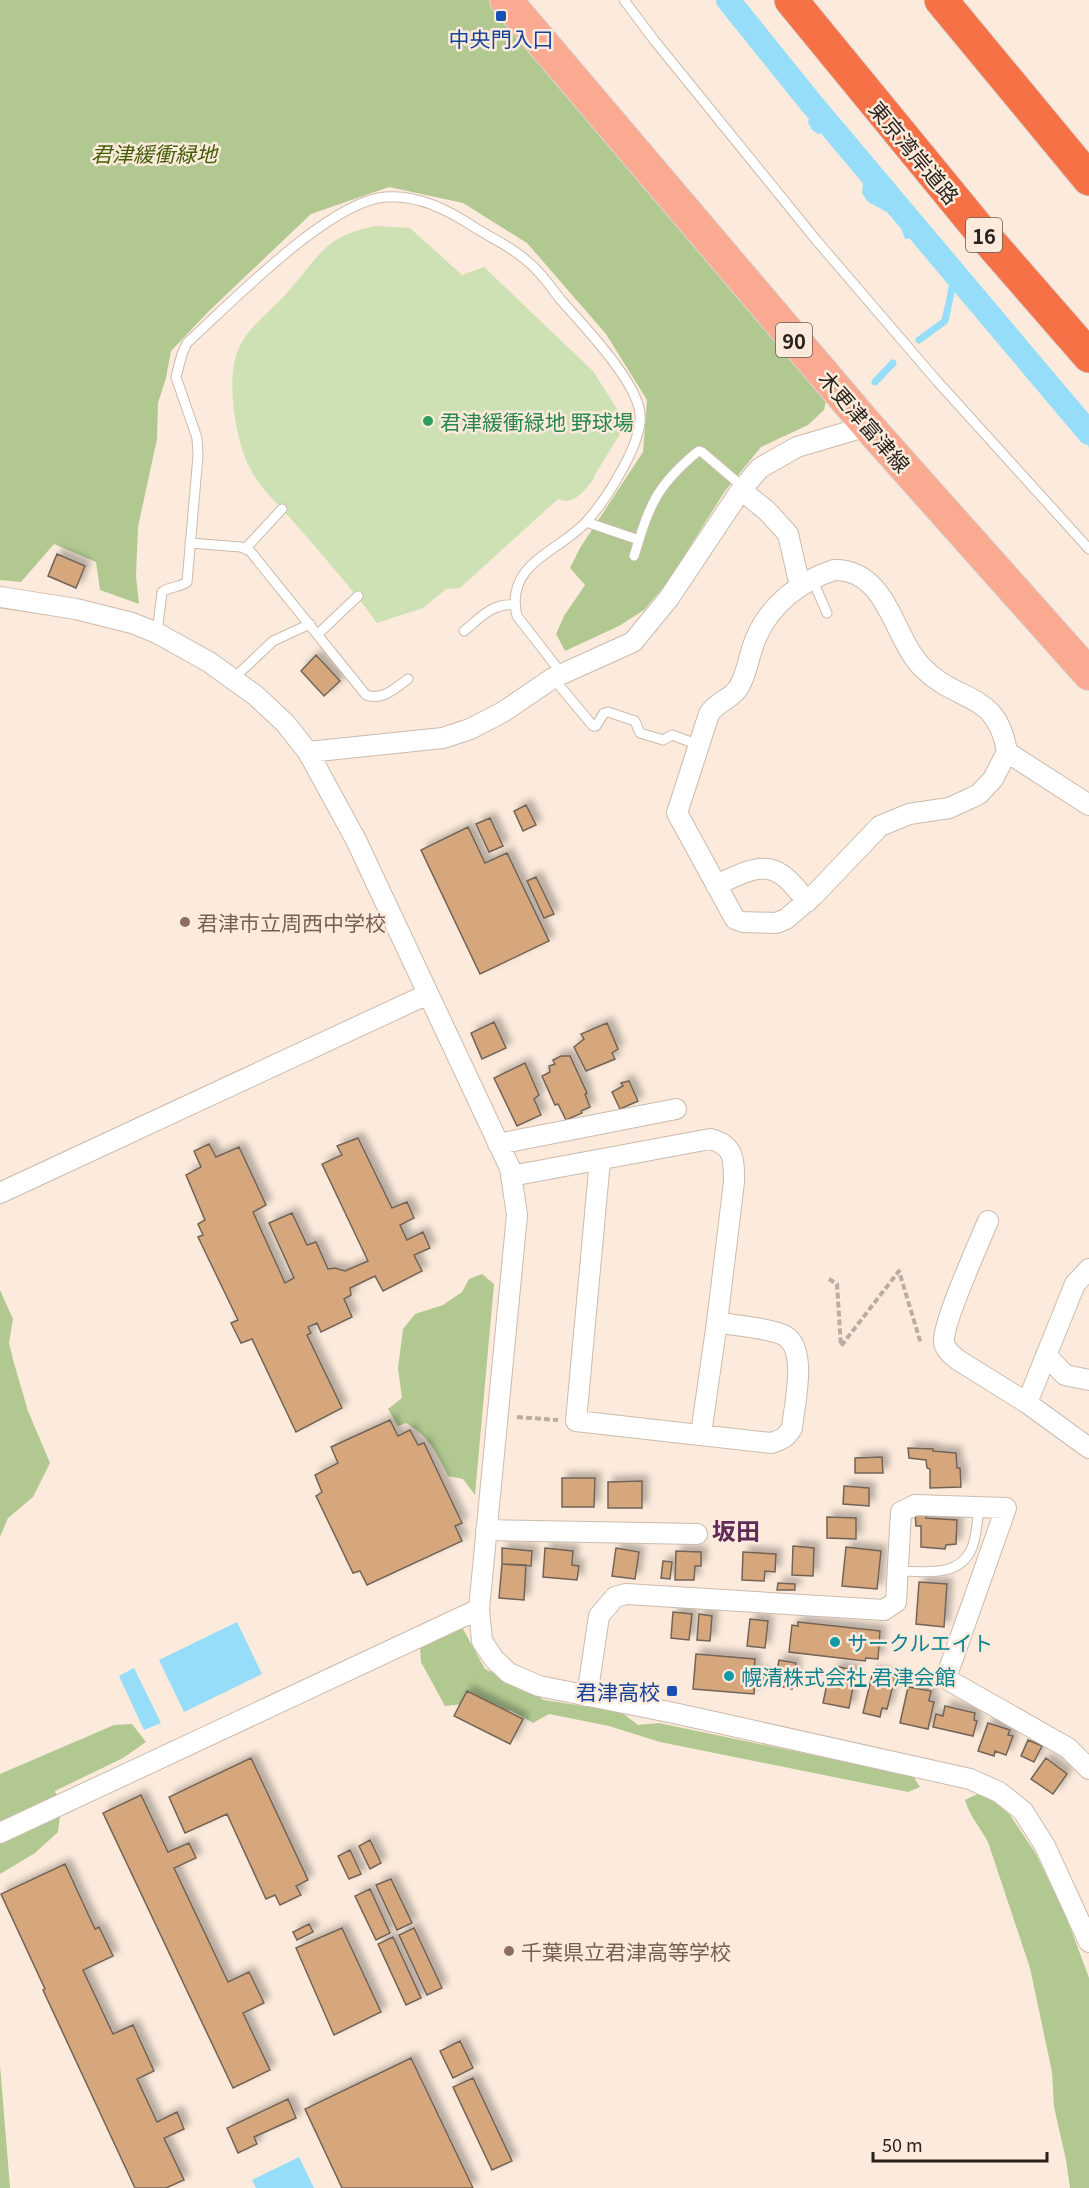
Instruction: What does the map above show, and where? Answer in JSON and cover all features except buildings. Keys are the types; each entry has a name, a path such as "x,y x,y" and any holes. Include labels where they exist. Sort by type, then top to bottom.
{"highway":[{"name":"東京湾岸道路","path":"791,0 981,232 1089,356"},
{"path":"812,0 881,112"},
{"path":"941,0 1089,179"}],"main road":[{"name":"木更津富津線","path":"506,0 868,426 1089,674"}],"street":[{"path":"308,752 443,738 470,729 503,712 557,676 633,642 669,598 742,489 760,468 797,447 868,426"},
{"path":"742,489 788,534 803,584"},
{"path":"841,570 858,576 869,584 885,603 912,656 923,669 934,678 991,711 1000,725 1007,752 993,779 979,794 949,808 909,814 880,826 807,902 786,919 776,923 743,922 735,919 677,813 709,714 713,708 734,694 740,686 756,637 774,610 790,592 803,584 822,574 841,570"},
{"path":"0,597 76,609 132,622 157,633 209,662 255,695 285,723 308,752 356,840 510,1168 518,1215 479,1609 482,1641 494,1659 509,1673 539,1686 674,1713 970,1779 999,1792 1023,1810 1045,1846 1089,1942"},
{"path":"1007,752 1089,806"},
{"path":"716,885 752,869 768,868 778,872 794,884 807,902"},
{"path":"0,1193 428,994"},
{"path":"498,1144 676,1108"},
{"path":"511,1176 710,1139 720,1142 730,1151 734,1160 734,1182 701,1434"},
{"path":"600,1160 576,1421 771,1443 787,1436 792,1428 799,1370 798,1357 792,1341 782,1334 717,1322"},
{"path":"988,1221 949,1318 944,1342 948,1351 958,1360 1028,1403 1089,1448"},
{"path":"1028,1403 1076,1284 1089,1269"},
{"path":"1046,1355 1065,1374 1089,1380"},
{"path":"587,1696 599,1616 615,1597 626,1594 884,1610 896,1602 901,1512 915,1505 1006,1508 947,1675 950,1681 1068,1748 1089,1769"},
{"path":"486,1530 697,1534"},
{"path":"0,1833 479,1609"}],"lane":[{"path":"624,0 817,241 937,381 1089,549"},
{"path":"157,633 162,592 168,588 181,587 187,582 198,456 197,438 176,377 187,344 267,270 322,224 356,205 385,197 404,198 445,208 527,261 604,349 630,388 640,410 641,425 631,453 586,522 536,560 523,576 516,592 514,605 517,616 593,726 596,726 604,713 608,712 635,721 640,733 663,740 672,735 699,745"},
{"path":"634,556 648,510 662,486 684,462 699,451 742,489"},
{"path":"245,549 282,509"},
{"path":"586,522 639,540"},
{"path":"190,543 250,551 366,695 374,698 387,694 408,679"},
{"path":"803,584 816,588 827,613"},
{"path":"318,634 358,596"},
{"path":"464,631 489,610 499,605 514,605"},
{"path":"233,679 273,642 310,624"},
{"path":"898,1571 944,1571 958,1567 972,1549 979,1507"}],"path":[{"path":"829,1279 837,1284 841,1346 899,1271 922,1347 944,1342"},
{"path":"498,1416 576,1421"}],"green space":[{"name":"君津緩衝緑地","path":"0,0 491,0 616,151 827,395 824,410 808,425 761,447 725,491 667,583 644,610 619,626 565,651 556,634 564,616 585,585 570,568 580,548 643,452 647,400 606,334 527,243 463,203 389,187 311,214 209,311 171,351 158,403 157,439 138,527 136,576 139,604 100,590 96,562 54,544 21,582 0,580"},
{"name":"君津緩衝緑地 野球場","path":"377,226 410,228 462,275 484,267 593,371 617,409 620,434 586,489 569,501 558,499 460,588 446,589 423,608 377,623 335,569 256,478 246,460 237,430 232,380 237,353 246,336 315,259 345,235"},
{"path":"482,1274 494,1284 475,1495 463,1479 448,1476 427,1440 406,1423 398,1426 388,1409 402,1398 398,1368 403,1329 415,1314 443,1305 462,1292 469,1279"},
{"path":"0,1290 13,1319 9,1343 14,1363 28,1411 50,1463 33,1497 8,1518 0,1537"},
{"path":"447,1629 463,1629 485,1669 518,1684 544,1700 621,1712 638,1725 659,1723 913,1776 920,1787 908,1792 660,1742 609,1726 549,1714 533,1723 512,1711 473,1703 445,1706 421,1662 420,1647"},
{"path":"132,1724 146,1742 123,1758 55,1791 61,1807 58,1832 35,1853 0,1874 0,1774 114,1725"},
{"path":"982,1792 1010,1815 1036,1854 1066,1916 1089,1978 1089,2188 1070,2188 1054,2107 1052,2072 1030,1968 988,1842 965,1800"},
{"path":"0,2065 10,2188 0,2188"}],"water":[{"path":"811,103 941,257 931,259 914,238 905,239 901,228 887,212 868,202 862,193 863,183 837,151 836,144 827,132 818,134 812,130 808,122 812,111"},
{"path":"1075,404 1089,420 1089,449 1088,444 1063,415"},
{"path":"237,1622 262,1674 184,1712 159,1660"},
{"path":"134,1668 161,1723 144,1730 119,1676"},
{"path":"299,2157 314,2188 256,2188 252,2180"}],"waterway":[{"path":"728,0 811,103 1089,433"},
{"path":"919,340 945,321 955,274"},
{"path":"875,382 893,363"}],"place":[{"name":"中央門入口","path":"501,16"},
{"name":"君津緩衝緑地 野球場","path":"428,421"},
{"name":"君津市立周西中学校","path":"185,922"},
{"name":"サークルエイト","path":"835,1642"},
{"name":"幌清株式会社 君津会館","path":"729,1676"},
{"name":"君津高校","path":"672,1691"},
{"name":"千葉県立君津高等学校","path":"509,1951"}],"district":[{"name":"坂田","path":"736,1529"}]}
